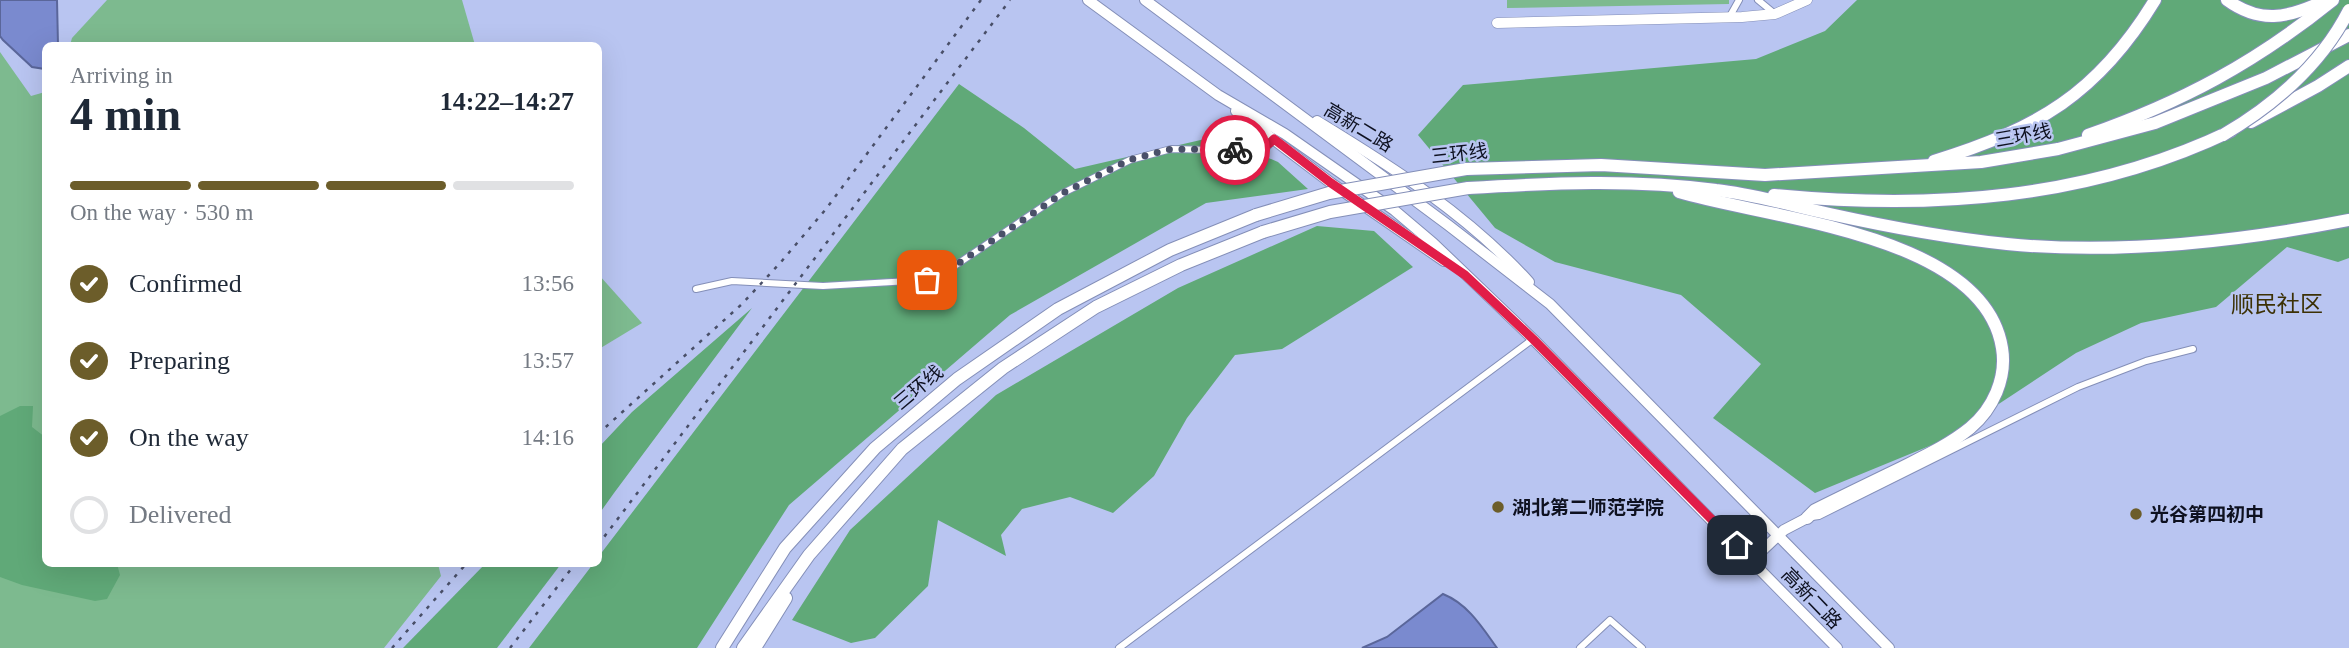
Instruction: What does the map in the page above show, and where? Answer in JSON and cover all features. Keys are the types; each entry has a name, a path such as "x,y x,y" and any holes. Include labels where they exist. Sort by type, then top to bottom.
{"highway":[{"path":"2126,43 2144,0"},
{"path":"1903,169 1977,148 2032,124 2086,86 2126,43 2155,0"},
{"path":"2227,0 2238,8 2266,17 2294,13 2326,0"},
{"path":"2021,156 2123,122 2196,91 2251,60 2333,0"},
{"path":"2223,135 2273,102 2295,83 2333,38 2349,10"},
{"name":"三环线","path":"722,648 785,548 875,448 957,379 1058,309 1170,250 1256,215 1329,193 1466,169 1601,165 1765,175 1903,169 2021,156 2122,134 2190,111 2266,78 2349,35"},
{"path":"1717,190 1841,200 1928,202 2024,194 2066,186 2120,172 2223,135 2318,86 2349,66"},
{"name":"三环线","path":"743,648 809,555 902,449 1003,368 1096,307 1181,265 1263,232 1330,212 1468,188 1590,181 1717,190 1832,215 2009,244 2068,247 2197,243 2301,230 2349,220"},
{"path":"1659,186 1702,199 1809,222 1922,257 1959,279 1980,299 1995,321 2002,345 2003,370 1999,386 1983,415 1961,435 1935,451 1815,510 1807,518"},
{"path":"755,648 809,555"},
{"path":"714,648 751,602"}],"main road":[{"name":"高新二路","path":"1088,0 1218,95 1249,122 1331,183 1465,275"},
{"name":"高新二路","path":"1145,0 1550,304 1889,648"},
{"name":"高新二路","path":"1218,95 1285,134 1395,210 1533,339 1837,648"},
{"path":"1752,560 1779,535 1807,518"}],"street":[{"path":"1729,18 1740,0"},
{"path":"1758,0 1775,13"},
{"path":"1497,23 1729,18 1775,13 1807,0"},
{"path":"696,289 732,281 823,286 927,280 950,269 1063,193 1129,160 1171,149 1257,151 1267,147 1274,139"},
{"path":"1119,648 1533,339"},
{"path":"1807,518 1819,516 2078,387 2146,361 2193,349"},
{"path":"1580,648 1611,620 1642,648"}],"green space":[{"path":"107,0 462,0 474,42 71,42"},
{"path":"1507,0 1729,0 1729,4 1507,8"},
{"path":"1857,0 2349,0 2349,258 2338,262 2287,247 2216,307 2141,323 2076,353 1944,440 1815,493 1713,418 1761,364 1681,295 1555,262 1495,228 1418,135 1463,85 1756,59 1825,31"},
{"path":"0,52 31,96 42,93 42,567 439,567 441,576 384,648 0,648"},
{"path":"959,84 1024,128 1075,169 1218,136 1278,162 1308,189 1206,203 1010,315 789,505 697,648 529,648 591,567 602,567 602,552"},
{"path":"1317,226 1374,231 1413,267 1282,349 1235,355 1187,418 1154,476 1113,513 1070,497 1022,509 1001,535 1006,556 938,520 928,586 875,638 851,643 792,620 850,530 996,395 1178,288"},
{"path":"602,278 642,323 602,347"},
{"path":"752,308 602,510 602,444 632,412"},
{"path":"20,406 33,406 32,427 42,435 42,567 118,567 120,575 107,599 95,601 22,585 0,577 0,416"},
{"path":"482,567 559,567 497,648 403,648"}],"water":[{"path":"0,0 57,0 58,42 42,42 42,69 32,67 0,36"},
{"path":"1443,594 1467,610 1497,648 1362,648 1387,637"}],"railway":[{"path":"602,430 742,304 781,262 826,209 981,0"},
{"path":"602,540 1010,0"},
{"path":"392,648 463,567"},
{"path":"510,648 573,567"}],"way so far":[{"path":"927,280 950,269 1063,193 1129,160 1171,149 1235,150"}],"place":[{"name":"湖北第二师范学院","path":"1498,507"},
{"name":"光谷第四初中","path":"2136,514"}],"district":[{"name":"顺民社区","path":"2277,304"}],"route":[{"path":"1235,150 1257,151 1267,147 1274,139 1331,183 1465,275 1533,339 1737,545"}]}
